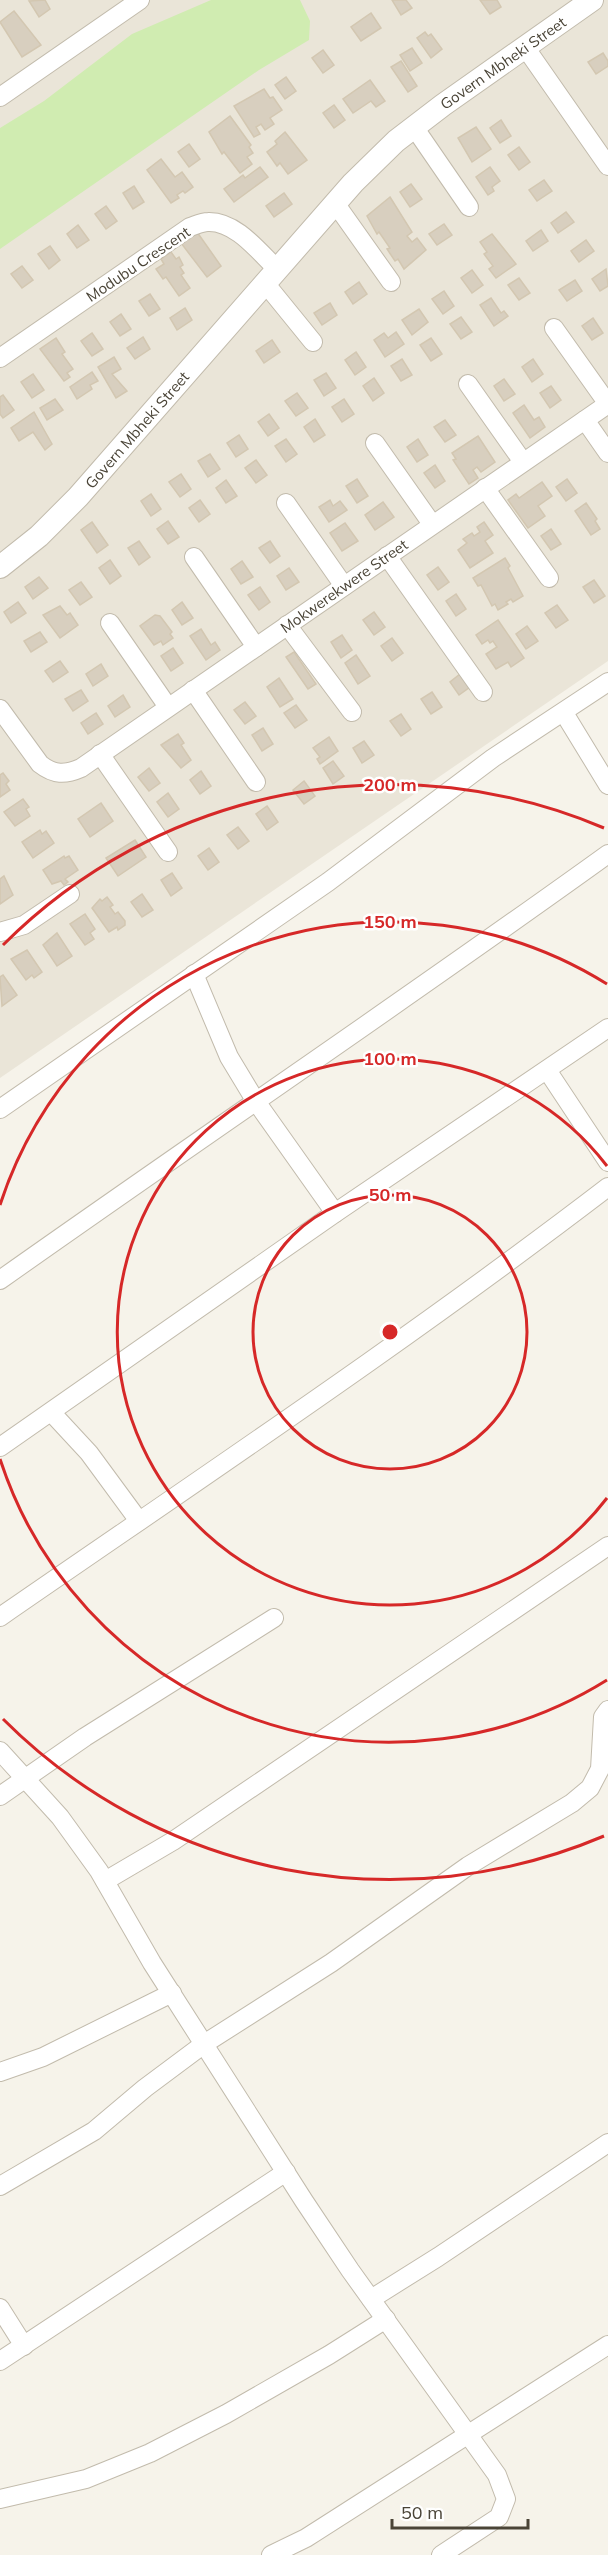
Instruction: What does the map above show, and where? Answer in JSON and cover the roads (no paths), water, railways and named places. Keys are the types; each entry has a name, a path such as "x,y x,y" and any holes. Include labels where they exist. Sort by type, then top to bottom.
{"street":[{"path":"0,97 140,0"},
{"name":"Govern Mbheki Street","path":"0,567 39,536 78,497 335,203 396,141 592,0"},
{"path":"525,47 608,166"},
{"path":"414,127 469,207"},
{"path":"335,203 391,282"},
{"name":"Modubu Crescent","path":"0,358 190,227 207,222 225,224 242,236 271,276"},
{"path":"271,276 313,342"},
{"name":"Mokwerekwere Street","path":"0,709 40,764 57,774 69,773 256,647 608,404 554,328"},
{"path":"468,384 523,462"},
{"path":"585,420 608,453"},
{"path":"375,442 432,524"},
{"path":"485,488 549,578"},
{"path":"286,503 344,586"},
{"path":"387,556 483,692"},
{"path":"194,557 256,647"},
{"path":"110,623 168,707"},
{"path":"286,625 351,712"},
{"path":"0,1109 96,1045 328,882 492,758 564,713 608,682"},
{"path":"193,690 256,782"},
{"path":"564,713 608,784"},
{"path":"100,754 168,852"},
{"path":"0,1280 255,1100 393,1007 608,854"},
{"path":"0,932 24,925 70,894"},
{"path":"194,974 229,1058 255,1100 334,1213"},
{"path":"0,1447 334,1213 608,1029"},
{"path":"547,1070 608,1162"},
{"path":"0,1617 211,1474 495,1274 608,1187"},
{"path":"51,1412 89,1453 139,1521"},
{"path":"105,1881 192,1828 608,1546"},
{"path":"0,1796 85,1737 274,1618"},
{"path":"0,2186 94,2131 145,2088 204,2044 331,1963 468,1866 572,1803 590,1788 600,1769 603,1717 608,1710"},
{"path":"0,1751 60,1817 105,1881 172,1993 286,2172 371,2299 497,2475 506,2499 498,2517 441,2555"},
{"path":"0,2072 43,2057 172,1993"},
{"path":"371,2299 438,2258 608,2143"},
{"path":"0,2361 286,2172"},
{"path":"0,2308 24,2346"},
{"path":"0,2499 86,2478 150,2453 236,2408 386,2319"},
{"path":"270,2555 306,2538 608,2345"}]}
